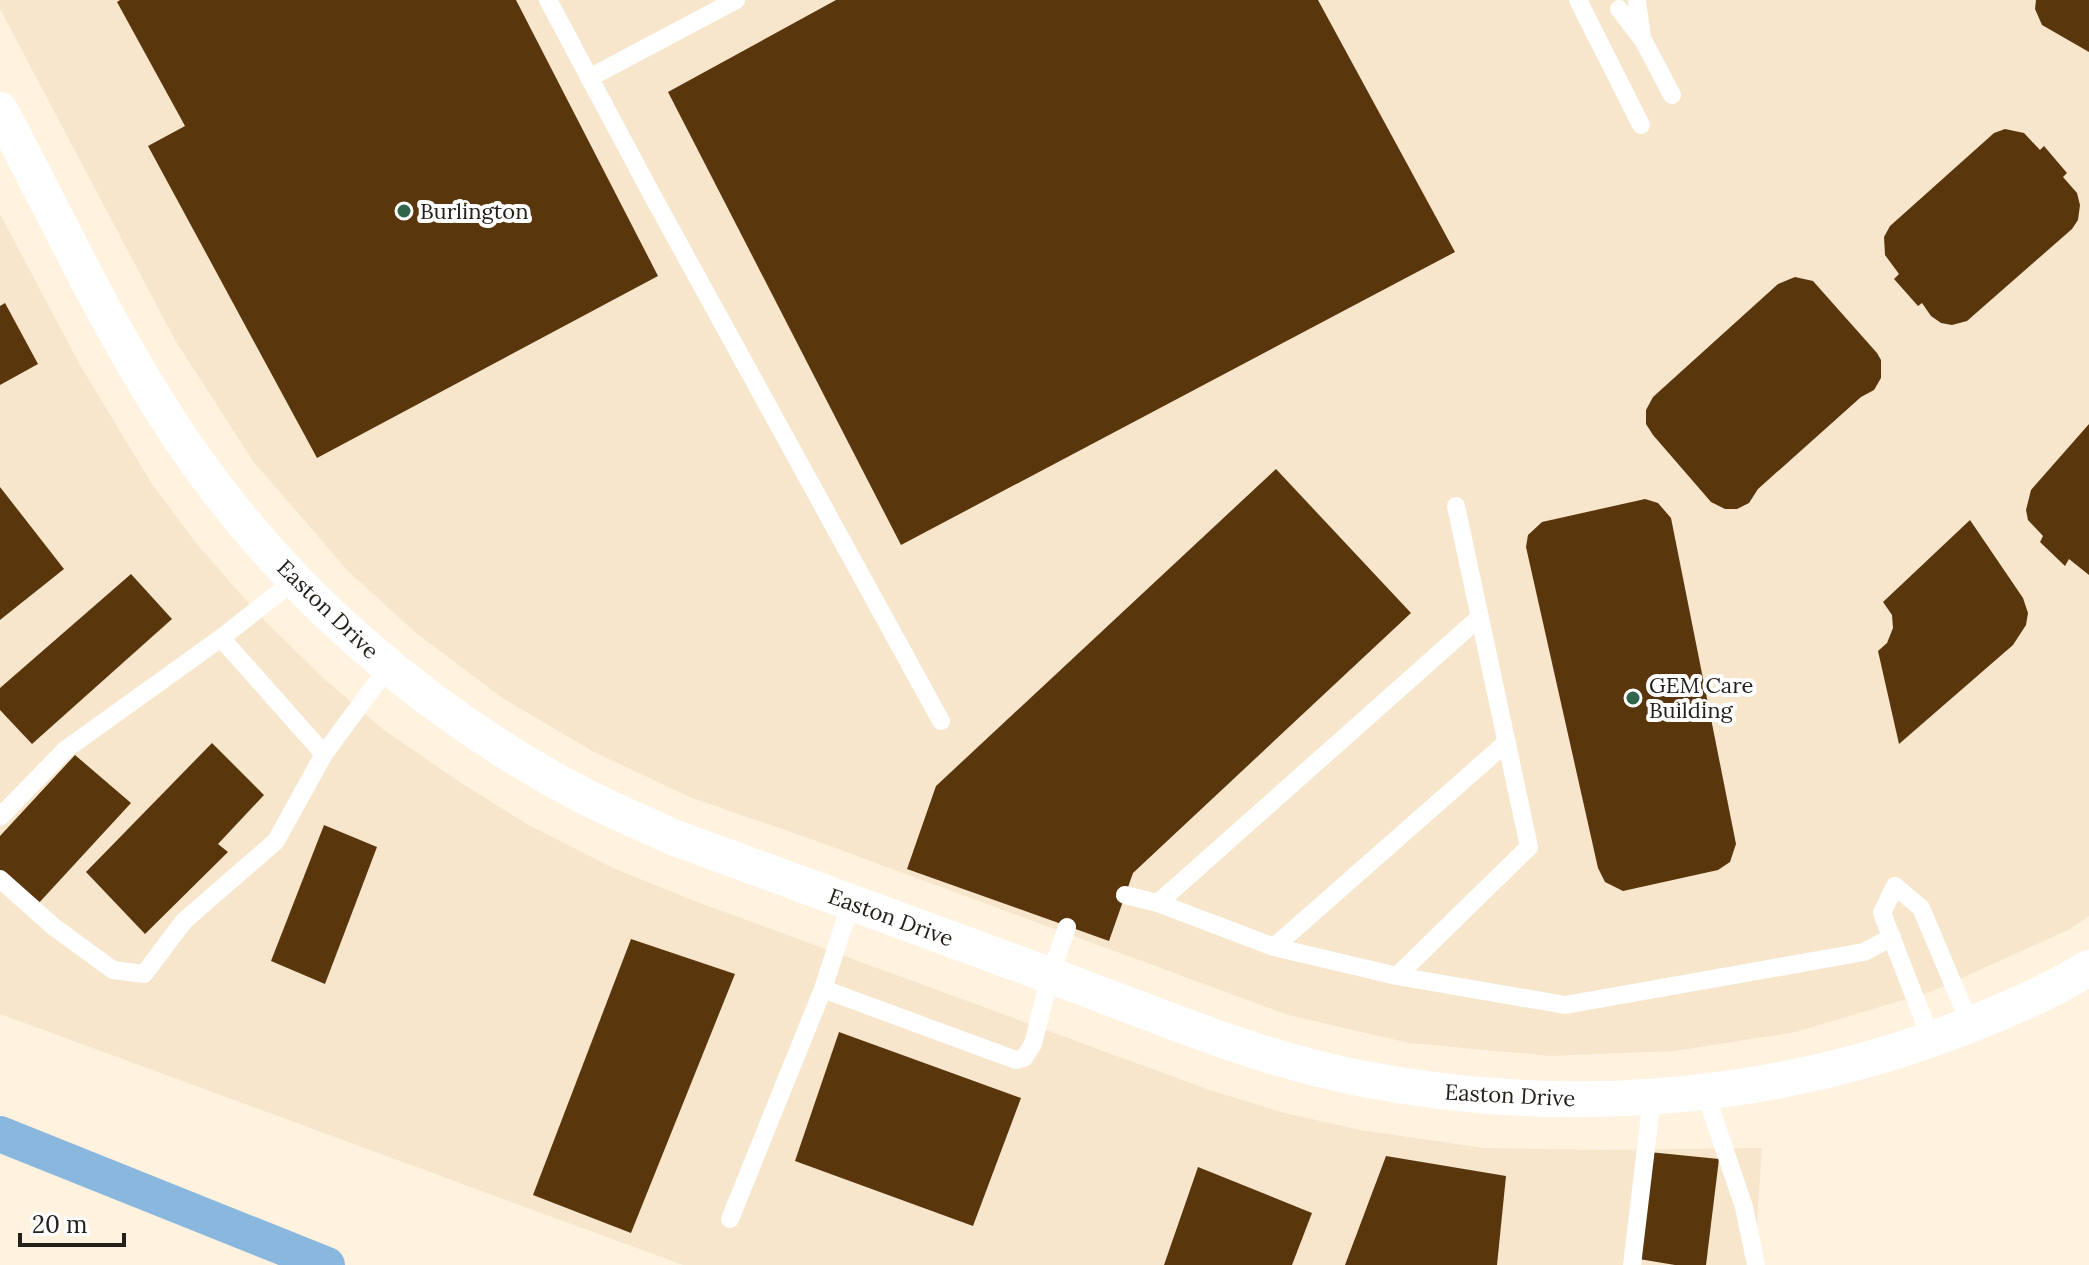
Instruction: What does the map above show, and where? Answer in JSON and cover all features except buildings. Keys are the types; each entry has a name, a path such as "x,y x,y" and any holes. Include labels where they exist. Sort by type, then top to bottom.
{"street":[{"name":"Easton Drive","path":"0,110 136,367 186,448 232,509 295,580 364,646 451,714 517,758 583,796 670,836 1249,1049 1356,1078 1448,1093 1540,1100 1652,1098 1797,1078 1905,1049 1970,1024 2089,968"}],"lane":[{"path":"548,0 941,721"},
{"path":"589,78 736,0"},
{"path":"1578,0 1641,125"},
{"path":"1637,2 1643,40"},
{"path":"1619,9 1643,40 1672,95"},
{"path":"1397,976 1529,847 1456,506"},
{"path":"0,817 65,750 221,638 295,580"},
{"path":"1158,903 1480,617"},
{"path":"221,638 324,754"},
{"path":"0,879 54,927 113,970 144,974 184,921 276,841 324,754 389,666"},
{"path":"1274,947 1507,742"},
{"path":"1931,1039 1882,913 1895,886 1921,908 1970,1024"},
{"path":"1125,895 1158,903 1274,947 1397,976 1565,1005 1864,952 1892,937"},
{"path":"730,1219 823,989 851,902"},
{"path":"823,989 1016,1060 1024,1058 1033,1044 1050,976 1067,927"},
{"path":"1705,1092 1744,1207 1756,1265"},
{"path":"1632,1265 1652,1098"}],"shaded area":[{"path":"0,0 2089,0 2089,916 2070,929 1933,991 1796,1032 1674,1051 1550,1056 1409,1043 1288,1015 692,798 594,752 501,697 415,632 348,571 253,461 175,340 0,9"},
{"path":"0,214 80,365 152,484 196,543 257,613 324,679 384,730 525,823 613,868 692,900 1207,1089 1281,1112 1360,1130 1485,1148 1762,1148 1754,1265 683,1265 0,1014"}],"waterway":[{"path":"0,1134 327,1265"}],"place":[{"name":"Burlington","path":"404,211"},
{"name":"GEM Care Building","path":"1633,698"}]}
